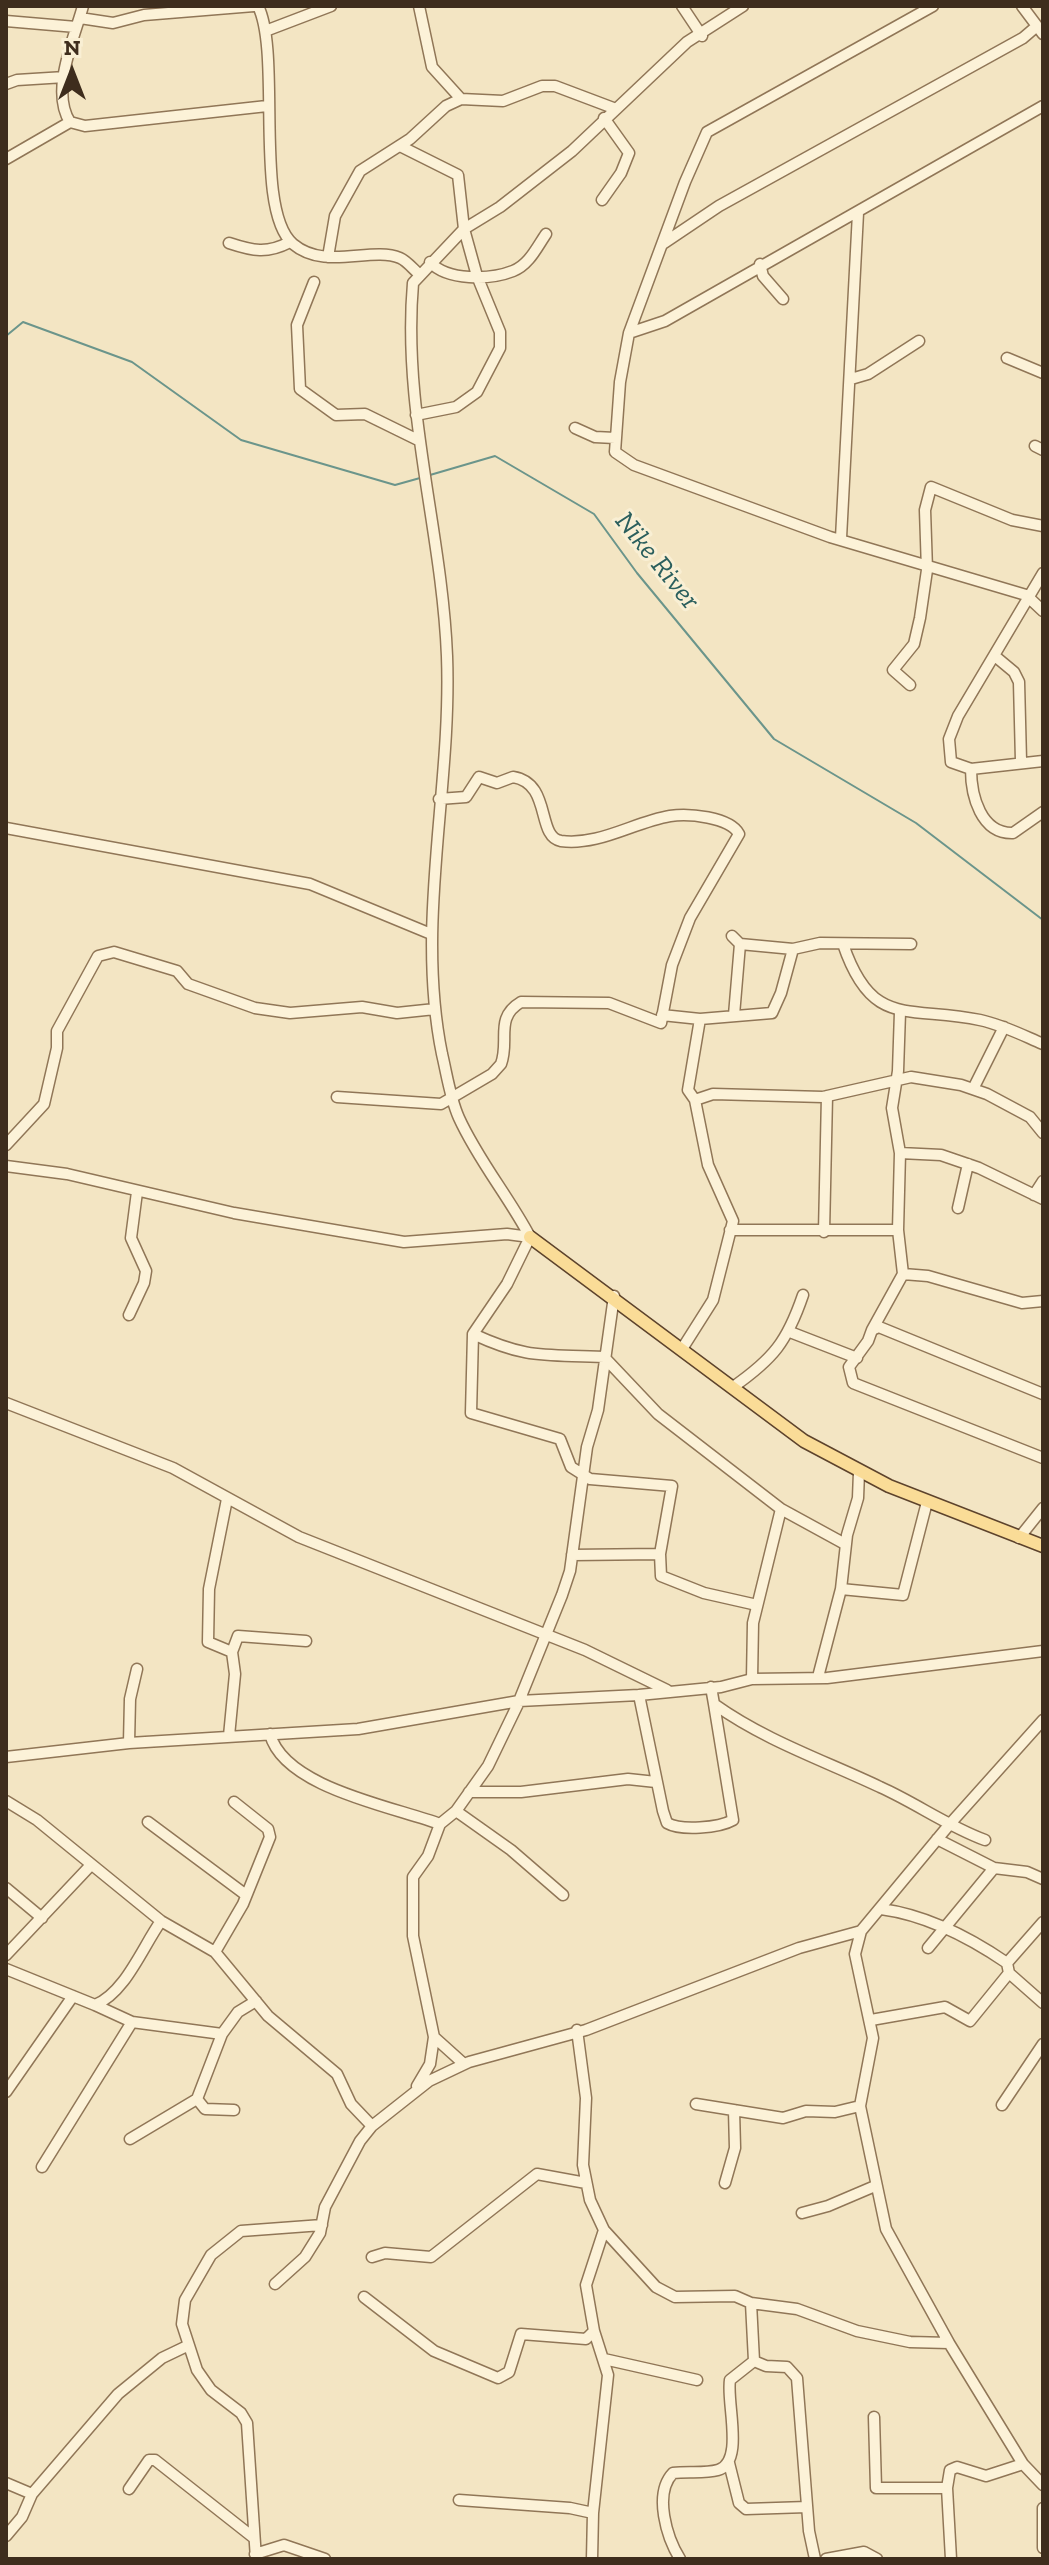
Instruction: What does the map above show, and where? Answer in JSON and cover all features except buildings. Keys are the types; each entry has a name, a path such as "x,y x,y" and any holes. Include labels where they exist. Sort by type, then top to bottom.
{"main road":[{"path":"530,1237 614,1296 804,1441 859,1472 927,1502 1043,1546"}],"street":[{"path":"6,21 79,17 113,23 144,15 256,6 268,30 267,106 274,186 284,231 290,242 304,251 328,257 396,257 419,274"},
{"path":"268,30 331,6"},
{"path":"419,6 432,67 461,99"},
{"path":"682,6 702,35"},
{"path":"530,1237 459,1119 452,1099 435,1009 431,934 447,723 447,656 439,567 416,415 410,342 413,283 464,229 500,207 572,151 604,118 702,35 743,6"},
{"path":"933,6 707,132 629,333 615,452 634,465 841,538 1029,599 1043,611"},
{"path":"664,243 719,206 1040,30 1022,6"},
{"path":"79,17 65,77 63,111 70,122 85,126 267,106"},
{"path":"6,84 65,77"},
{"path":"328,257 335,216 360,171 400,146 446,106 461,99 503,101 542,86 555,86 616,109"},
{"path":"629,333 665,321 760,264 858,213 1043,106"},
{"path":"602,200 621,173 629,153 604,118"},
{"path":"6,159 70,122"},
{"path":"400,146 458,175 464,229 477,276 500,332 500,348 477,392 456,407 416,415"},
{"path":"841,538 858,213"},
{"path":"430,262 444,273 477,276 513,271 526,262 546,234"},
{"path":"229,243 256,252 274,251 290,242"},
{"path":"760,264 763,276 783,299"},
{"path":"314,282 297,325 300,389 336,415 365,414 420,446"},
{"path":"851,379 868,374 919,341"},
{"path":"1007,358 1043,373"},
{"path":"575,428 595,437 615,438"},
{"path":"910,685 893,670 914,644 927,565 924,523 931,487 972,502 982,509 1043,526"},
{"path":"1043,573 996,657 958,716 949,739 951,762 971,769 1021,761 1043,761"},
{"path":"996,657 1014,672 1019,682 1021,761"},
{"path":"971,769 972,796 985,821 995,830 1013,833 1043,812"},
{"path":"337,1097 441,1104 452,1099 492,1074 501,1064 504,1019 510,1009 521,1002 609,1003 657,1023 662,1015 672,965 690,918 739,834 733,825 672,815 585,841 559,841 552,837 546,824 539,796 519,778 497,783 479,777 466,797 439,799"},
{"path":"6,828 310,884 431,934"},
{"path":"732,936 740,944 793,949 820,943 911,944"},
{"path":"734,1015 740,944"},
{"path":"843,944 851,966 867,991 882,1005 900,1012 956,1017 1004,1027 1043,1044"},
{"path":"662,1015 700,1019 772,1013 793,949"},
{"path":"6,1145 44,1104 57,1048 57,1031 98,956 114,952 177,971 188,984 255,1008 290,1013 362,1007 397,1013 435,1009"},
{"path":"900,1012 898,1071 892,1108 900,1153 898,1230 903,1274 849,1367 853,1383 1043,1458"},
{"path":"682,1349 713,1300 733,1221 708,1165 695,1100 688,1090 700,1019"},
{"path":"973,1089 1004,1027"},
{"path":"695,1100 713,1094 827,1096 911,1077 973,1089 1030,1117 1043,1133"},
{"path":"824,1232 827,1096"},
{"path":"900,1153 941,1155 1039,1197 1043,1181"},
{"path":"958,1208 968,1164"},
{"path":"6,1166 67,1174 137,1192 404,1242 494,1235 530,1237"},
{"path":"129,1315 144,1283 146,1271 131,1238 137,1192"},
{"path":"730,1230 898,1230"},
{"path":"530,1237 507,1284 473,1334 471,1413 560,1439 571,1467 590,1479 618,1484 672,1486 660,1554 661,1576 704,1593 757,1605"},
{"path":"903,1274 928,1276 1022,1303 1043,1301"},
{"path":"733,1387 772,1357 790,1332 803,1295"},
{"path":"413,2095 430,2064 434,2037 413,1936 412,1883 428,1856 440,1824 456,1811 488,1766 547,1634 572,1555 614,1296"},
{"path":"872,1330 886,1329 1043,1394"},
{"path":"790,1332 857,1358"},
{"path":"473,1334 512,1352 548,1358 604,1357 658,1414 781,1509 845,1544"},
{"path":"6,1403 173,1468 299,1537 547,1634 667,1690"},
{"path":"818,1677 841,1589 845,1544 858,1498 859,1472"},
{"path":"227,1499 209,1589 208,1642 232,1652"},
{"path":"841,1589 903,1595 927,1502"},
{"path":"1019,1538 1043,1508"},
{"path":"752,1679 753,1623 781,1509"},
{"path":"572,1555 660,1554"},
{"path":"229,1736 235,1674 232,1652 238,1636 306,1641"},
{"path":"6,1757 129,1743 358,1729 519,1701 639,1695 752,1679 818,1677 1043,1651"},
{"path":"129,1743 130,1699 137,1669"},
{"path":"639,1695 667,1823 674,1827 717,1824 733,1820 711,1687"},
{"path":"714,1704 752,1731 882,1787 949,1825 985,1840"},
{"path":"1043,1720 949,1825 861,1931 855,1954 873,2038 860,2106 886,2229 949,2343 1023,2464 1043,2485"},
{"path":"270,1734 273,1745 286,1759 318,1781 368,1804 440,1824"},
{"path":"469,1792 521,1792 628,1779 656,1782"},
{"path":"6,1801 37,1820 161,1921 215,1952 283,2031 337,2074 351,2104 372,2126"},
{"path":"215,1952 246,1895 271,1833 234,1802"},
{"path":"456,1811 511,1850 563,1895"},
{"path":"148,1822 246,1895"},
{"path":"937,1839 994,1868 1027,1872 1043,1879"},
{"path":"6,1955 90,1866"},
{"path":"928,1948 958,1907 994,1868"},
{"path":"6,1888 42,1918"},
{"path":"881,1909 908,1914 974,1941 1008,1968 1043,2003"},
{"path":"95,2005 107,2000 126,1981 137,1955 161,1921"},
{"path":"871,2020 945,2007 970,2021 1043,1922"},
{"path":"275,2284 305,2257 322,2225 325,2207 346,2161 372,2126 435,2077 464,2064 657,2004 799,1948 861,1931"},
{"path":"6,1969 132,2022 222,2034"},
{"path":"6,2092 73,1996"},
{"path":"130,2139 197,2099 222,2034 238,2012 256,2001"},
{"path":"42,2167 132,2022"},
{"path":"577,2030 586,2098 583,2165 586,2183 604,2230 631,2262 666,2293 693,2299 735,2296 751,2303 797,2309 857,2331 910,2342 949,2343"},
{"path":"434,2037 464,2064"},
{"path":"1002,2105 1043,2044"},
{"path":"197,2099 205,2109 234,2110"},
{"path":"696,2104 783,2118 806,2111 835,2112 860,2106"},
{"path":"725,2183 735,2148 734,2110"},
{"path":"372,2257 385,2253 431,2257 537,2174 586,2183"},
{"path":"802,2213 828,2206 875,2186"},
{"path":"322,2225 241,2231 226,2240 194,2279 185,2300 182,2324 187,2346 211,2390 241,2413 247,2423 256,2556 284,2545 325,2559"},
{"path":"592,2559 593,2513 608,2375 594,2331 586,2285 604,2230"},
{"path":"364,2297 434,2351 498,2378 509,2372 521,2334 586,2339 594,2331"},
{"path":"751,2303 754,2361"},
{"path":"6,2536 22,2517 32,2494 118,2394 153,2364 187,2346"},
{"path":"604,2359 697,2380"},
{"path":"680,2559 665,2531 667,2481 673,2473 720,2470 729,2463 733,2452 730,2380 754,2361"},
{"path":"754,2361 766,2366 787,2367 797,2378 807,2507 815,2559"},
{"path":"874,2417 873,2484 876,2488 947,2488"},
{"path":"129,2489 149,2460 155,2460 254,2538"},
{"path":"729,2463 739,2503 746,2509 807,2507"},
{"path":"951,2559 948,2474 954,2468 986,2476 1023,2464"},
{"path":"6,2483 32,2494"},
{"path":"459,2500 570,2508 593,2513"},
{"path":"1043,2508 1043,2548"},
{"path":"826,2559 864,2552 877,2559"}],"waterway":[{"name":"Nike River","path":"6,336 23,322 132,362 241,440 395,485 420,478"},
{"name":"Nike River","path":"430,475 495,456 594,514 637,573 774,739 916,823 1043,920"}]}
